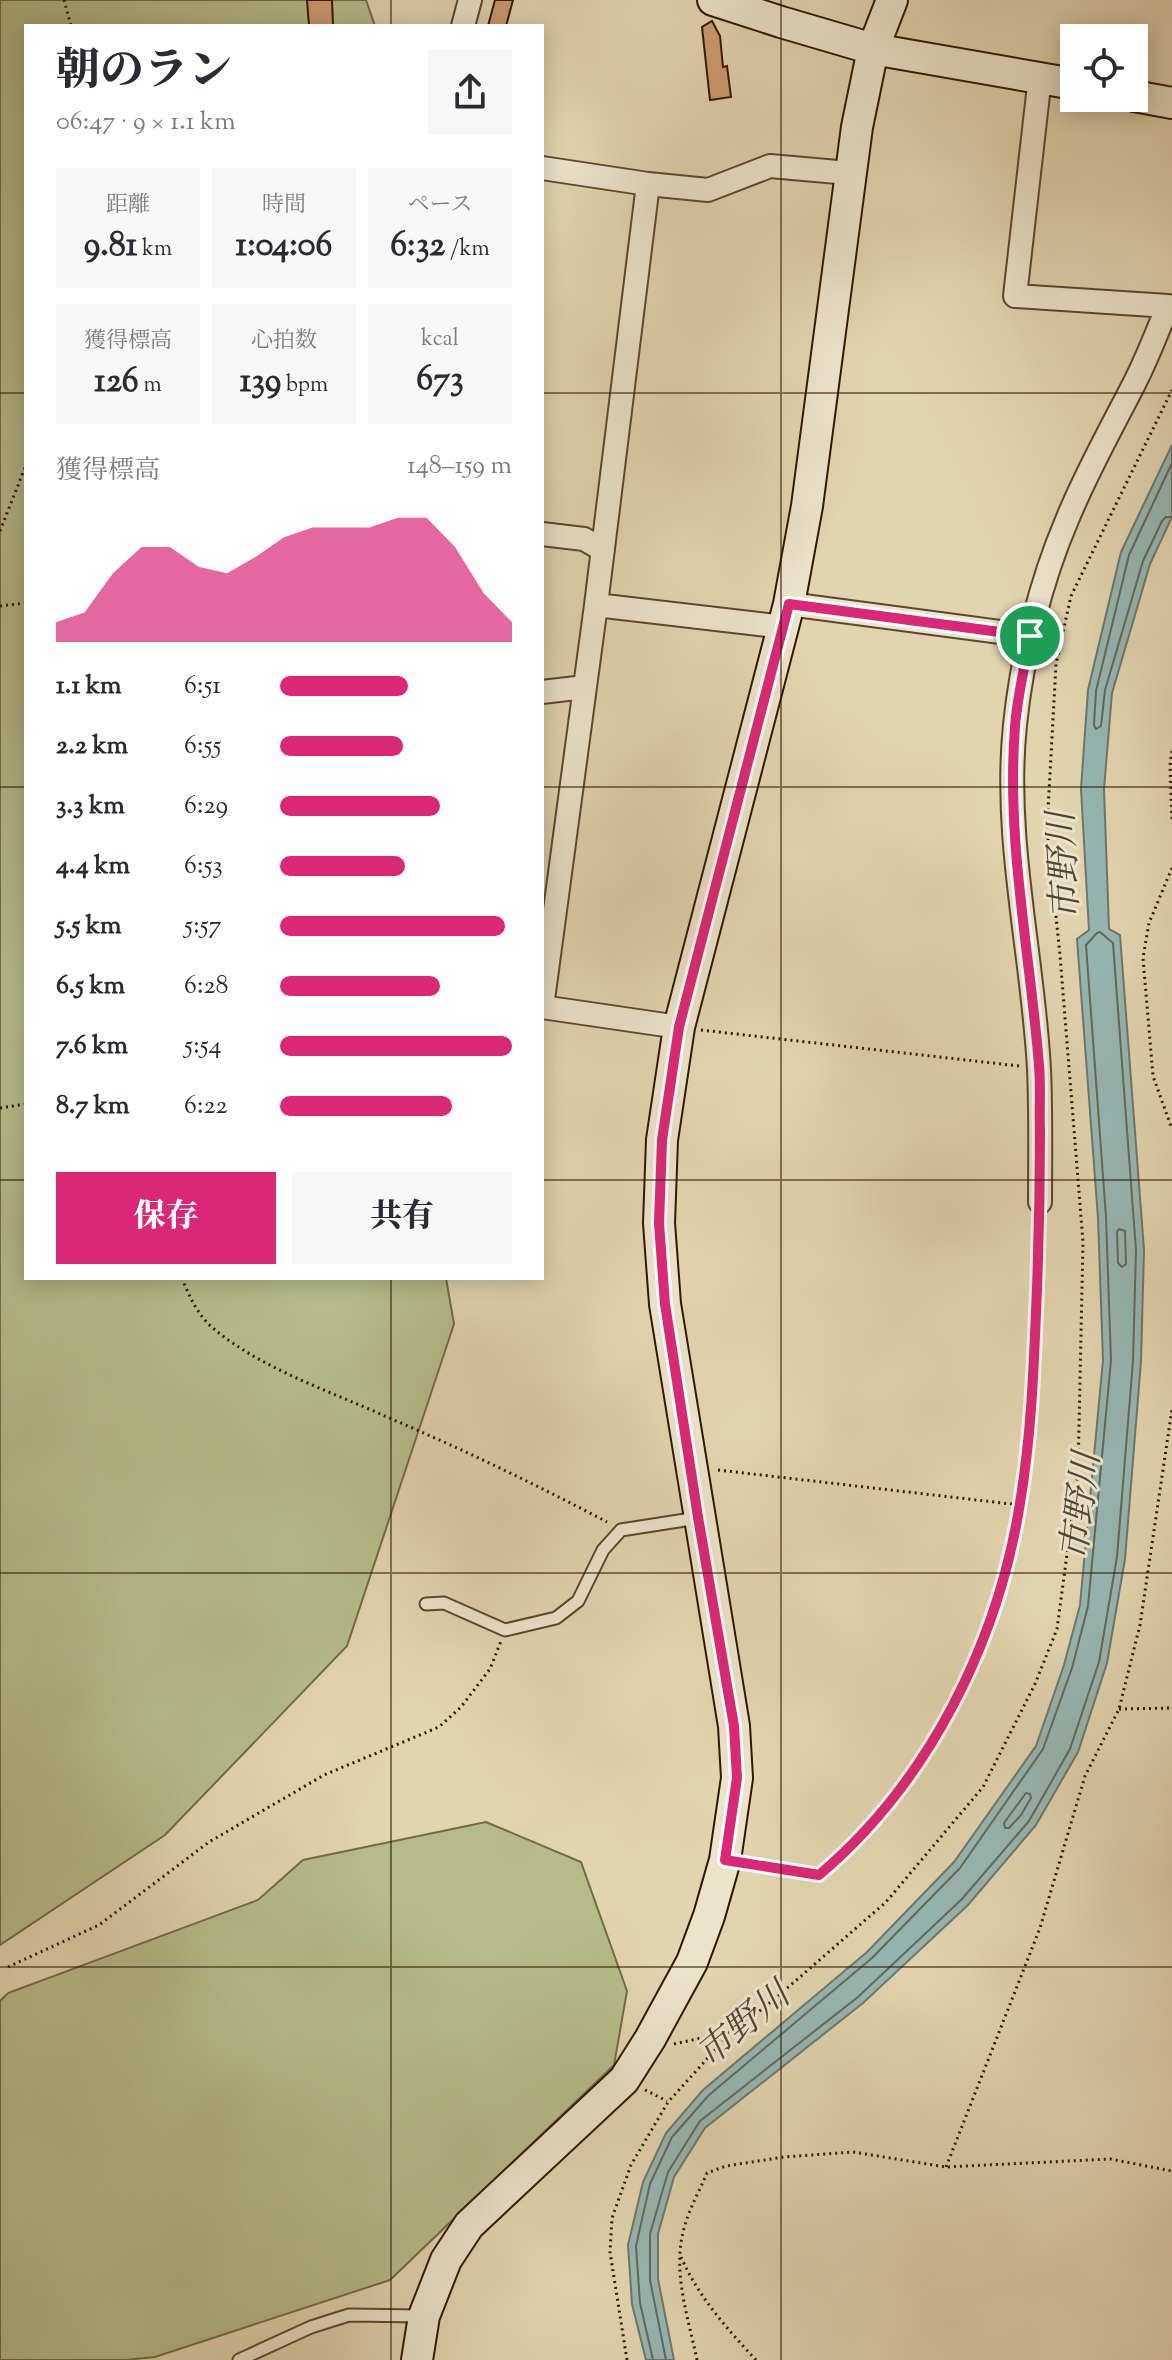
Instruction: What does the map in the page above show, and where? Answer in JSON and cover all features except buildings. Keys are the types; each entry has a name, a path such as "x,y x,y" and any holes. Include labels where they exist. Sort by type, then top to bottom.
{"street":[{"path":"464,24 470,0"},
{"path":"713,0 873,49 1060,81"},
{"path":"417,2360 424,2316 446,2260 469,2225 624,2080 647,2044 692,1962 725,1860 737,1778 734,1726 665,1304 659,1223 662,1140 679,1027 787,615 807,506 849,173 873,49 892,0"},
{"path":"1040,77 1015,296 1168,306 1136,381 1095,457 1048,569 1030,636 1015,725 1013,796 1039,1068 1040,1202"},
{"path":"1148,99 1172,103"},
{"path":"544,168 708,190 770,166 849,173"},
{"path":"544,978 548,921 585,687 648,184"},
{"path":"544,534 584,539 603,550"},
{"path":"596,605 787,615 1030,636"},
{"path":"544,692 585,687"},
{"path":"544,1007 679,1027"}],"lane":[{"path":"426,1604 444,1603 505,1630 556,1618 578,1601 603,1550 621,1530 698,1517"},
{"path":"239,2360 311,2327 349,2315 424,2316"}],"path":[{"path":"64,0 70,24"},
{"path":"627,2360 610,2252 612,2218 631,2165 668,2102 726,2038 886,1902 983,1787 1035,1684 1057,1629 1078,1472 1083,1242 1047,829 1056,664 1071,596 1172,390"},
{"path":"0,531 24,470"},
{"path":"0,606 24,603"},
{"path":"1172,751 1172,821"},
{"path":"1172,868 1149,923 1143,958 1153,1076 1172,1129"},
{"path":"679,1027 1039,1068"},
{"path":"0,1108 24,1104"},
{"path":"725,1860 819,1875 852,1847 911,1777 957,1696 981,1644 1006,1566 1020,1505 1034,1363 1040,1202"},
{"path":"183,1280 192,1302 210,1327 232,1343 294,1377 471,1455 621,1530"},
{"path":"946,2167 1040,1928 1085,1776 1119,1709 1140,1625 1172,1409"},
{"path":"691,1466 1020,1505"},
{"path":"8,1967 99,1925 209,1842 324,1775 439,1727 461,1707 490,1669 505,1630"},
{"path":"1119,1709 1172,1708"},
{"path":"647,2044 660,2047 736,2030"},
{"path":"697,2360 681,2282 679,2253 685,2225 707,2173 726,2166 784,2157 853,2152 946,2167 1110,2159 1172,2171"},
{"path":"679,2253 693,2285 756,2360"}],"green space":[{"path":"0,0 366,0 374,24 24,24 24,1280 446,1280 454,1324 347,1646 165,1835 0,1945"},
{"path":"486,1822 581,1862 627,1991 614,2065 390,2280 155,2357 125,2360 0,2360 0,2001 8,1993 258,1900 303,1860"}],"water":[{"path":"1172,445 1172,517 1150,564 1112,693 1104,789 1109,929 1120,935 1144,1250 1141,1361 1125,1559 1107,1663 1078,1752 1036,1825 968,1905 863,2003 705,2128 674,2177 658,2234 658,2279 674,2360 646,2360 632,2304 628,2245 643,2182 666,2133 703,2090 867,1952 954,1862 1036,1746 1064,1665 1080,1605 1103,1360 1098,1218 1077,939 1089,930 1081,789 1088,690 1121,552"}],"route":[{"path":"789,604 1030,636 1015,725 1013,796 1039,1068 1040,1202 1034,1363 1025,1472 1013,1539 981,1644 957,1696 911,1777 852,1847 819,1875 725,1860 737,1778 734,1726 665,1304 659,1223 662,1140 679,1027 789,604"}],"water label":[{"name":"市野川","path":"1062,866"},
{"name":"市野川","path":"1079,1506"},
{"name":"市野川","path":"742,2023"}]}
